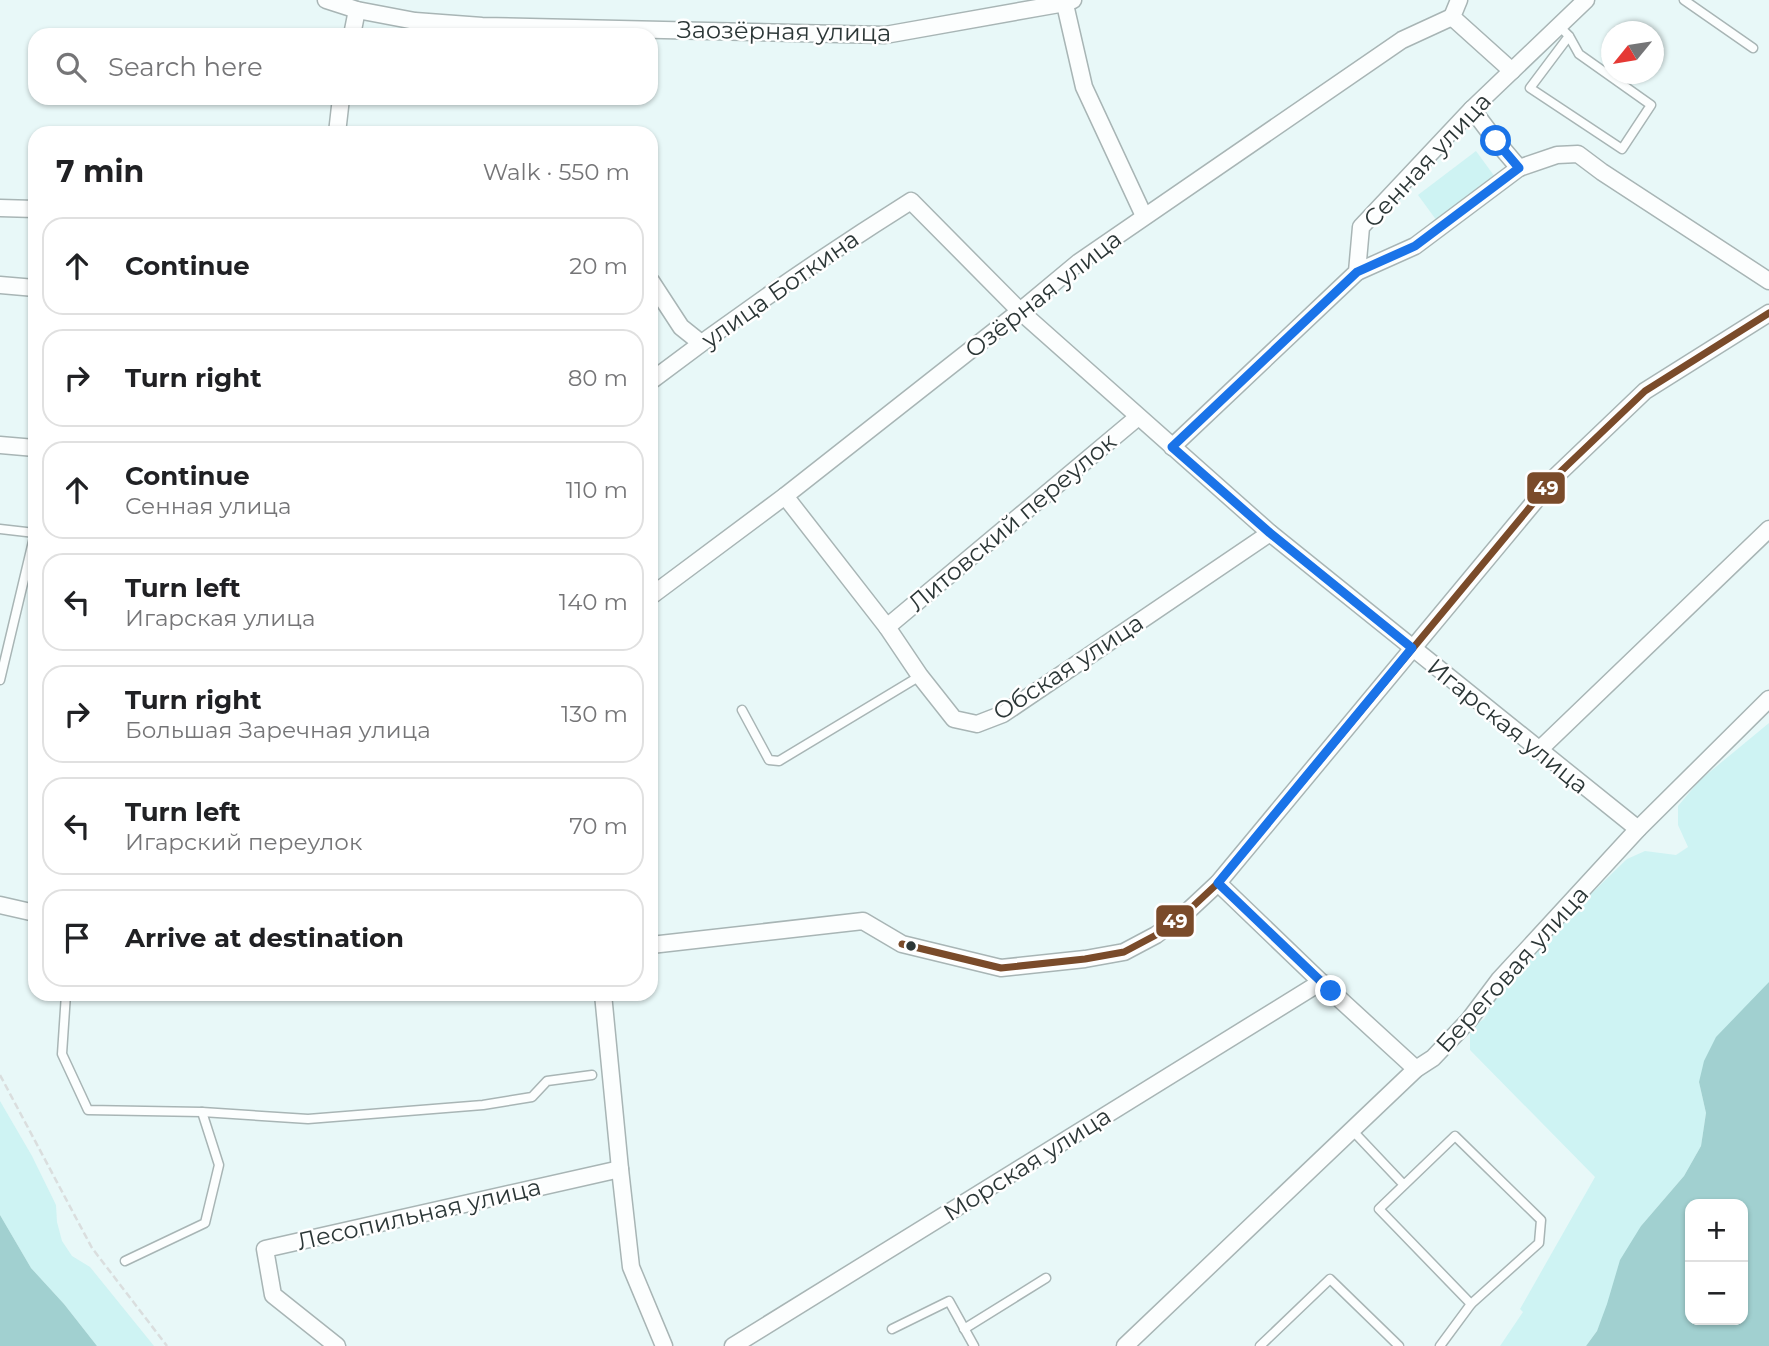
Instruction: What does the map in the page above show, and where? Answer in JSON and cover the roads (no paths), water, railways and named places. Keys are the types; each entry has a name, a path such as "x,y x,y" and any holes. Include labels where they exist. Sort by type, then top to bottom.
{"street":[{"name":"Заозёрная улица","path":"326,0 357,10 415,21 572,28"},
{"path":"1459,0 1452,17 1512,71"},
{"name":"Сенная улица","path":"1357,272 1361,227 1472,109 1512,71 1564,31 1586,0"},
{"name":"Заозёрная улица","path":"658,30 885,35 1068,1"},
{"path":"1068,1 1084,87 1144,216"},
{"path":"353,28 357,10"},
{"name":"Озёрная улица","path":"658,591 785,496 1079,262 1402,40 1452,17"},
{"path":"338,126 340,105"},
{"path":"1472,109 1519,168"},
{"path":"1172,447 1357,272 1415,246 1519,168 1557,155 1578,154 1602,173 1769,281"},
{"name":"Игарская улица","path":"911,201 1020,311 1270,533 1638,830"},
{"name":"улица Боткина","path":"658,377 701,343 861,232 911,201"},
{"path":"0,208 28,209"},
{"path":"0,285 28,287"},
{"path":"658,292 681,327 701,343"},
{"path":"658,944 863,921 902,944 1001,968 1124,952 1156,935 1188,911 1218,883 1555,477 1645,391 1769,313"},
{"name":"Литовский переулок","path":"887,627 1138,417"},
{"path":"0,446 28,448"},
{"name":"Обская улица","path":"785,496 887,627 920,676 954,719 977,724 1003,714 1270,533"},
{"path":"1539,750 1769,529"},
{"name":"Береговая улица","path":"1125,1346 1416,1069 1433,1058 1469,1020 1499,980 1638,830 1769,699"},
{"path":"1218,883 1416,1069"},
{"path":"0,905 28,911"},
{"name":"Морская улица","path":"733,1346 1321,982"},
{"path":"604,1001 631,1267 664,1346"},
{"name":"Лесопильная улица","path":"337,1346 273,1295 265,1249 620,1169"}],"lane":[{"path":"1684,0 1753,48"},
{"path":"1564,31 1579,54 1651,105 1622,149 1530,88 1564,31"},
{"path":"0,529 28,532"},
{"path":"0,680 28,562"},
{"path":"742,710 769,760 779,761 920,676"},
{"path":"66,1001 62,1054 88,1110 202,1112 308,1119 483,1105 532,1097 547,1081 592,1075"},
{"path":"125,1261 205,1223 219,1165 202,1112"},
{"path":"1352,1130 1404,1185"},
{"path":"1440,1346 1471,1304 1539,1243 1541,1220 1455,1136 1379,1209 1471,1304"},
{"path":"964,1329 1046,1278"},
{"path":"1260,1346 1330,1279 1399,1346"},
{"path":"892,1329 949,1301 974,1346"}]}
